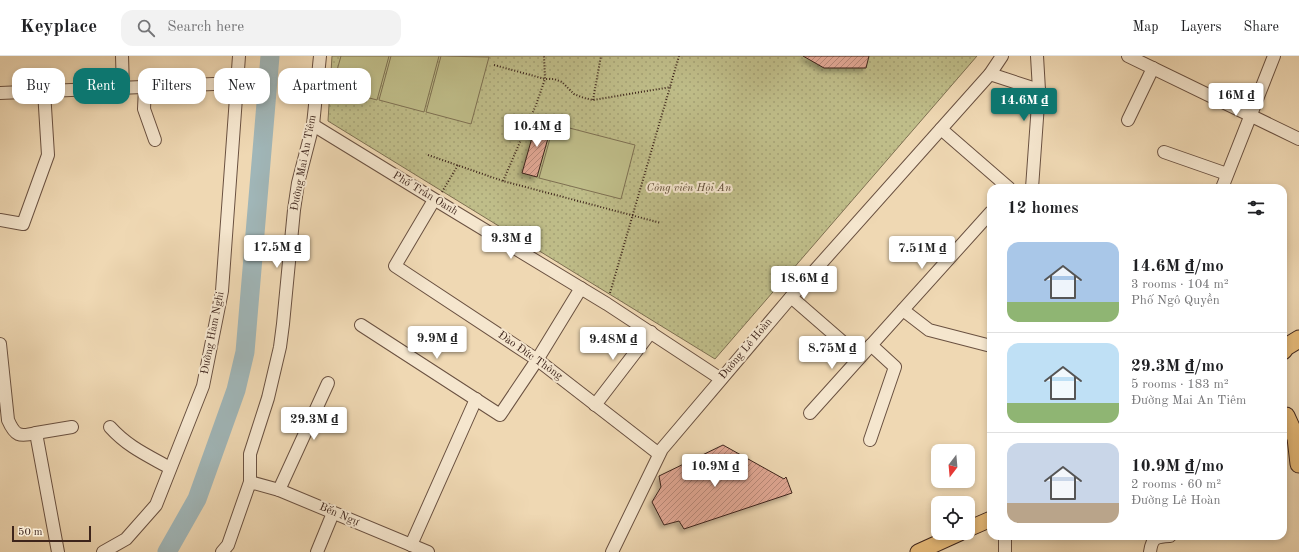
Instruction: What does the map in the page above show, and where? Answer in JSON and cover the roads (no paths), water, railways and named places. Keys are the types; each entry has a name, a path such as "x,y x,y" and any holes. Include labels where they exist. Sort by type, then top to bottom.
{"highway":[{"path":"1287,346 1299,339"},
{"path":"1289,418 1296,438 1299,464"}],"main road":[{"path":"975,526 987,521"},
{"path":"920,552 945,540"}],"street":[{"path":"122,56 122,68"},
{"name":"Đường Hàm Nghi","path":"238,68 239,56"},
{"name":"Đường Mai An Tiêm","path":"222,552 228,545 250,482 250,454 268,398 280,347 296,196 313,125 320,56"},
{"name":"Đường Lê Hoàn","path":"612,552 662,449 791,297 990,74 1002,56"},
{"path":"1032,184 1039,90 1037,56"},
{"path":"1128,56 1299,139"},
{"path":"1223,184 1272,57"},
{"path":"1128,120 1153,68"},
{"path":"990,74 1039,90"},
{"path":"0,93 12,92"},
{"path":"0,220 23,224 48,155 45,104"},
{"path":"144,104 144,109 155,140"},
{"name":"Đường Hàm Nghi","path":"103,552 126,539 156,505 203,386 222,291 235,104"},
{"name":"Phố Trần Oanh","path":"313,125 435,201 607,304 721,379"},
{"path":"941,129 1004,184"},
{"path":"1164,152 1227,174"},
{"name":"Đào Đức Thông","path":"435,201 395,266 537,360 659,454"},
{"path":"810,413 987,216"},
{"path":"361,325 500,414 537,360 581,288"},
{"path":"791,297 860,357"},
{"path":"903,310 929,330 987,345"},
{"path":"595,405 650,332"},
{"path":"0,344 8,420 13,431 17,434 26,435 72,427"},
{"path":"870,440 895,366 871,345"},
{"path":"279,490 328,383"},
{"path":"411,545 476,399"},
{"path":"110,427 118,436 137,451 170,468"},
{"path":"36,433 58,552"},
{"name":"Bến Ngự","path":"250,482 279,490 428,552"},
{"path":"317,552 332,513"},
{"path":"1005,540 1005,552"},
{"path":"1150,552 1153,540"}],"waterway":[{"path":"167,552 197,499 236,390 245,352 270,56"}],"park label":[{"name":"Công viên Hội An","path":"689,188"}]}
